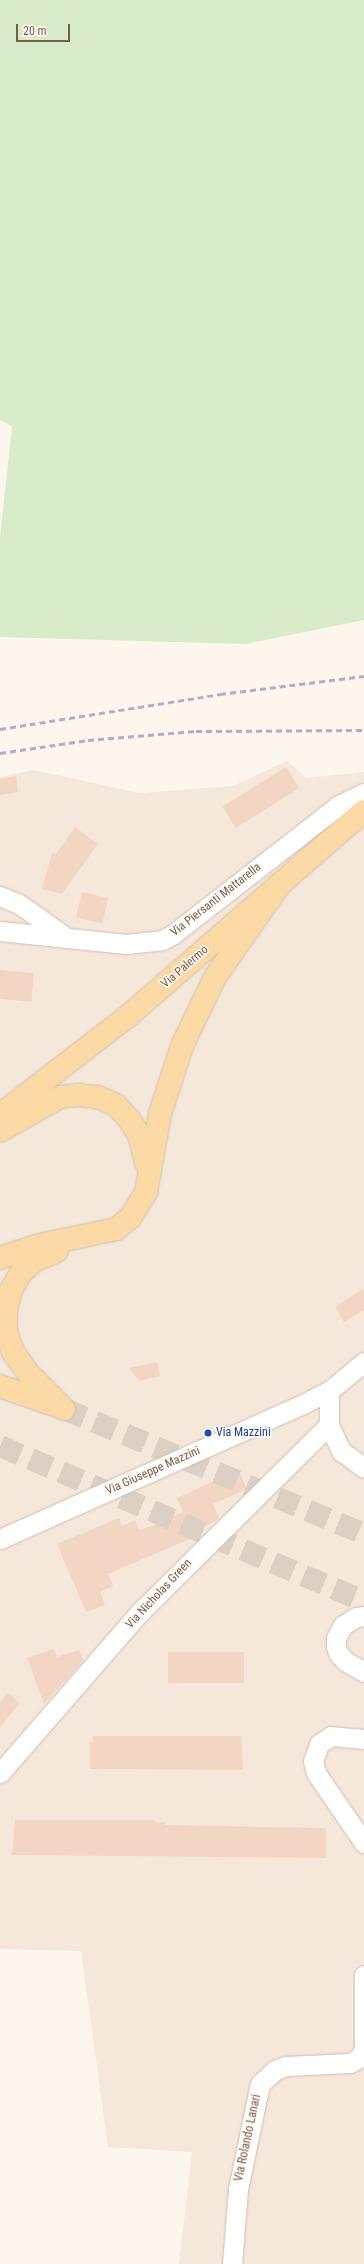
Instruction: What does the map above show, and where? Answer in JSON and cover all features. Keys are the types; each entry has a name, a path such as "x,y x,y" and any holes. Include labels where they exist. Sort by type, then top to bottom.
{"main road":[{"name":"Via Palermo","path":"0,1115 127,1017 364,811"},
{"path":"0,1258 40,1245 116,1229 130,1218 146,1192 160,1114 182,1046 215,976 280,884"},
{"path":"0,1100 83,1051"},
{"path":"0,1131 60,1097 78,1094 98,1097 116,1105 140,1135 148,1177"},
{"path":"0,1386 64,1409 30,1375 13,1352 6,1331 6,1310 11,1290 22,1273 34,1261 97,1234"}],"street":[{"name":"Via Piersanti Mattarella","path":"0,931 138,945 162,940 172,935 339,805 364,793"},
{"path":"0,896 19,904 69,938"},
{"name":"Via Giuseppe Mazzini","path":"0,1540 329,1391 364,1362"},
{"path":"329,1391 329,1426 341,1451 364,1468"},
{"name":"Via Nicholas Green","path":"0,1773 141,1611 329,1426"},
{"path":"364,1616 356,1617 343,1625 336,1638 338,1653 345,1661 364,1672"},
{"path":"364,1739 330,1736 319,1744 313,1762 316,1773 364,1843"},
{"name":"Via Rolando Lanari","path":"232,2264 238,2189 260,2084 275,2070 286,2066 350,2063 359,2058 364,2050 364,1975"}],"shaded area":[{"path":"287,761 306,778 364,772 364,2264 179,2264 192,2152 108,2147 81,1951 0,1949 0,777 33,770 140,793 233,786"}],"green space":[{"path":"0,0 364,0 364,620 246,644 0,637 0,539 12,426 0,420"}],"building":[{"path":"286,767 299,788 236,828 222,807"},
{"path":"16,776 18,792 0,795 0,779"},
{"path":"75,827 98,844 62,894 42,889 52,853 56,854"},
{"path":"82,892 108,898 102,923 76,917"},
{"path":"0,970 34,973 31,1002 0,999"},
{"path":"364,1288 364,1310 344,1322 335,1307"},
{"path":"157,1362 160,1376 139,1381 129,1368"},
{"path":"238,1470 247,1489 213,1504 219,1518 216,1521 190,1533 192,1538 108,1574 113,1586 100,1592 105,1605 86,1612 57,1544 119,1518 122,1526 135,1520 139,1530 151,1526 183,1512 177,1498"},
{"path":"54,1649 57,1657 79,1650 83,1661 44,1704 27,1658"},
{"path":"168,1652 244,1652 244,1683 168,1683"},
{"path":"8,1693 20,1703 0,1727 0,1702"},
{"path":"93,1736 241,1736 243,1770 90,1769 90,1742 93,1742"},
{"path":"15,1820 155,1820 155,1822 165,1822 165,1825 326,1828 326,1858 12,1855"}],"tunnel":[{"path":"64,1409 364,1534"},
{"path":"0,1446 364,1601"}],"railway":[{"path":"0,729 220,694 364,676"},
{"path":"0,753 88,740 196,731 364,730"}],"place":[{"name":"Via Mazzini","path":"208,1433"}]}
